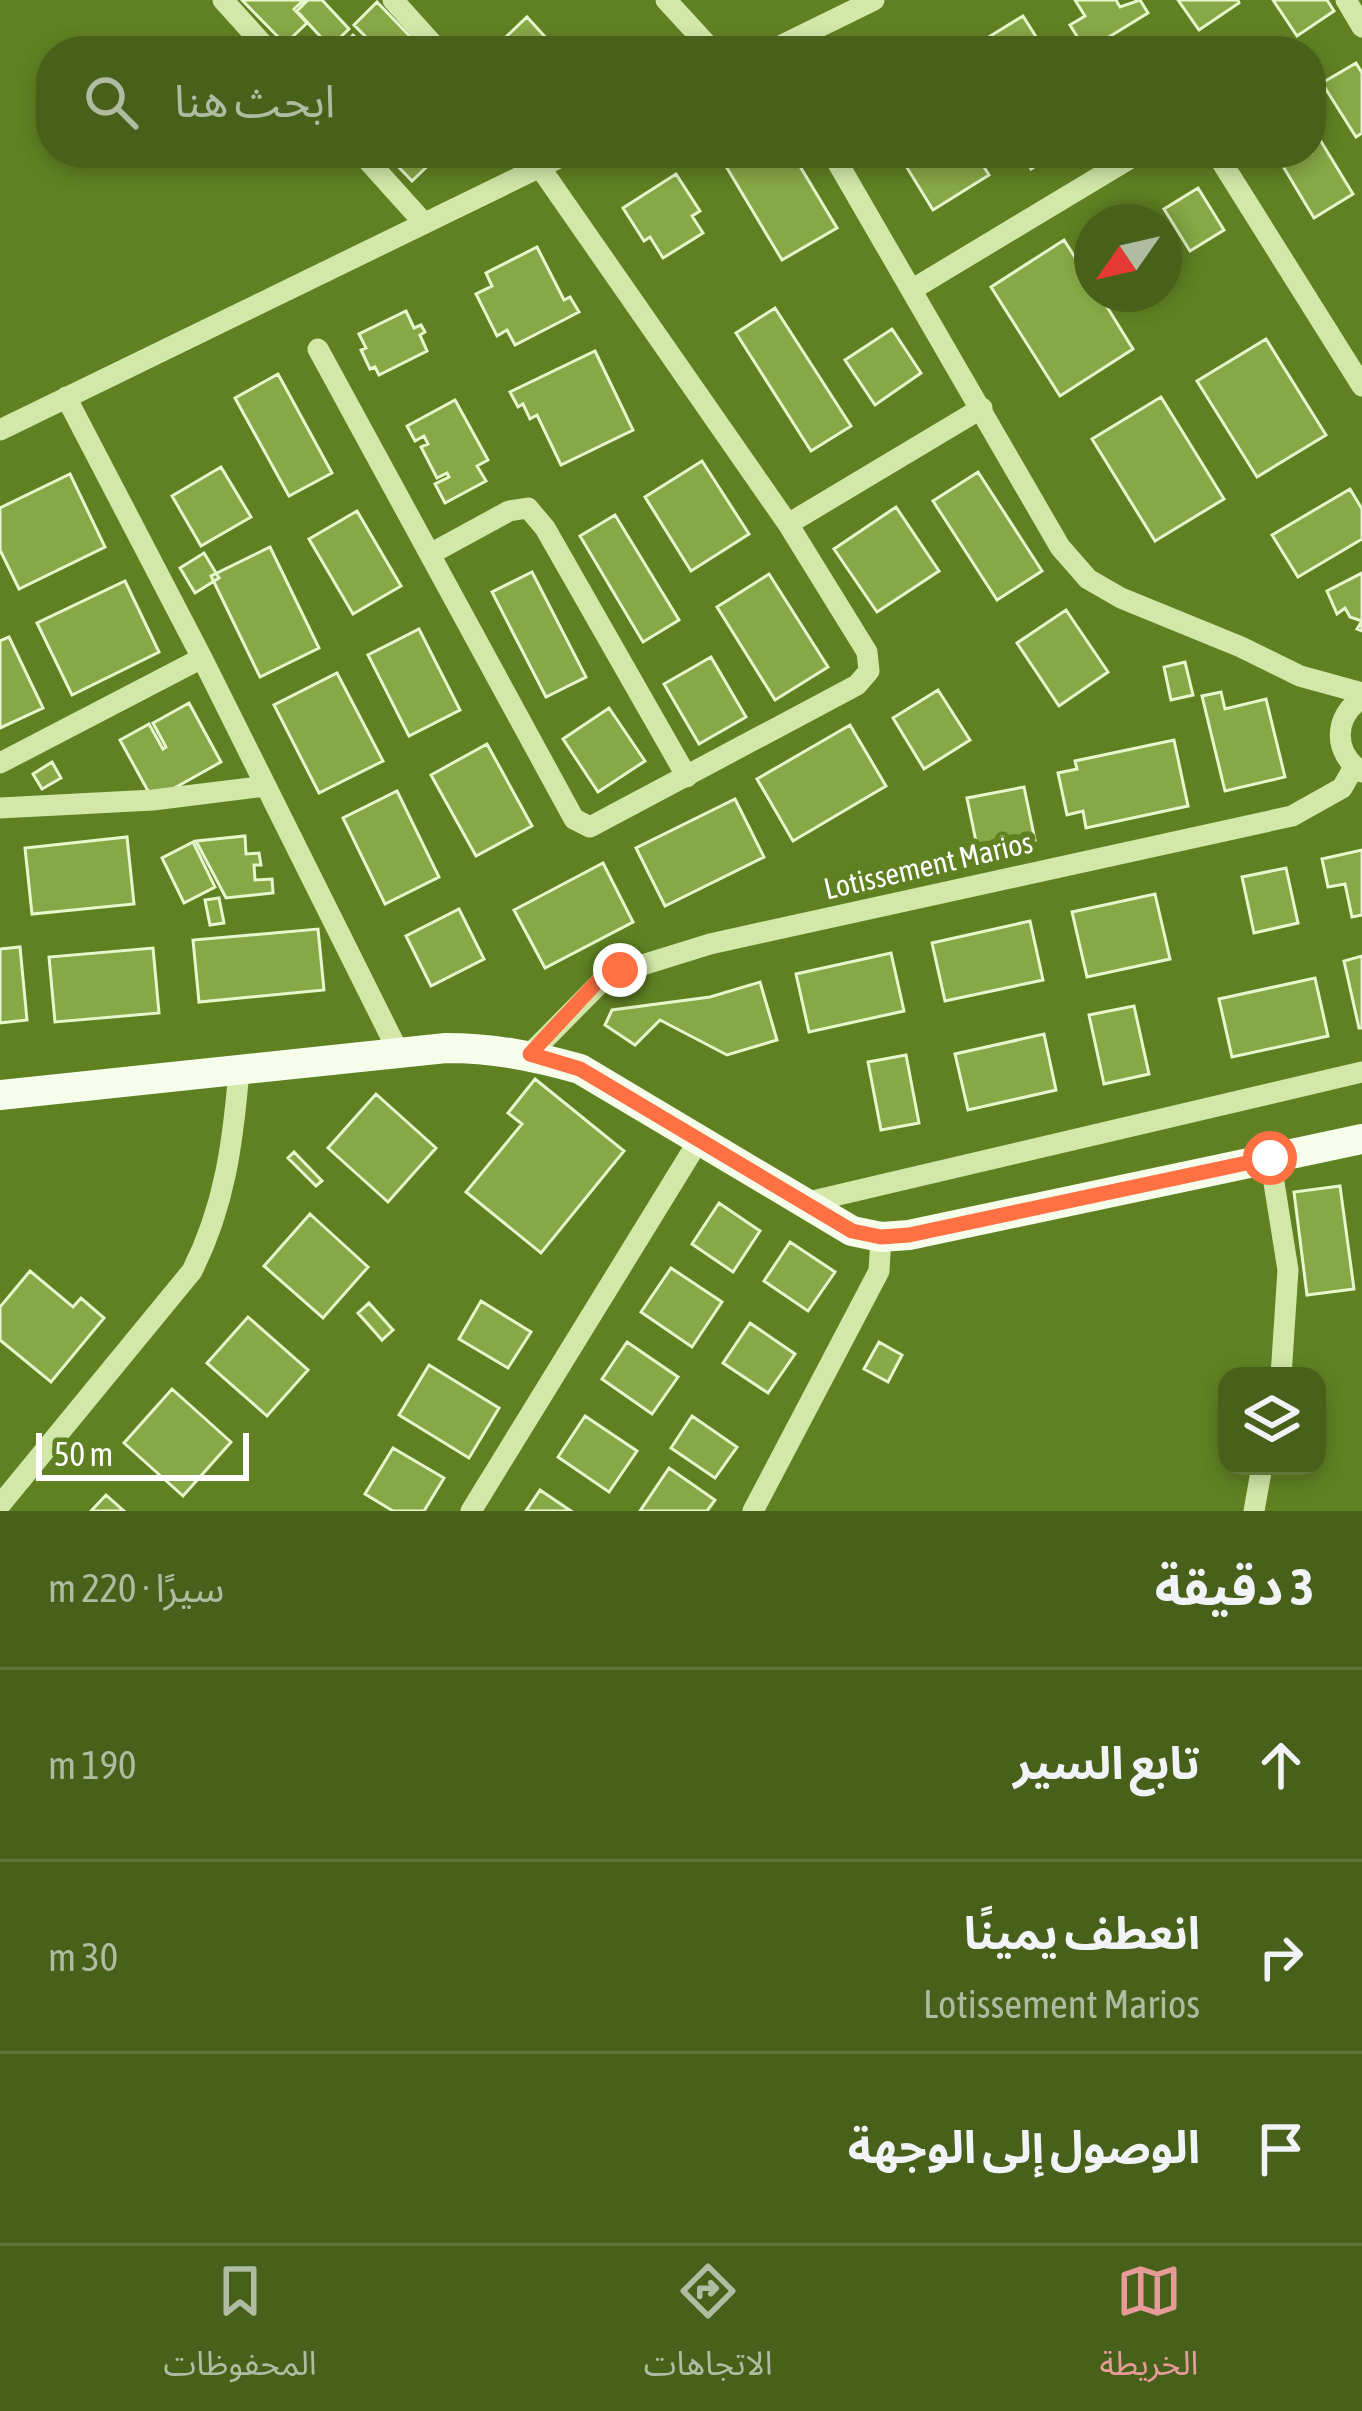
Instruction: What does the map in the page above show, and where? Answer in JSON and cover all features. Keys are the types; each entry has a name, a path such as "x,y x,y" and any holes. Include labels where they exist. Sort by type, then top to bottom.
{"main road":[{"path":"0,1095 399,1053 488,1048 530,1054 580,1069 852,1231 881,1237 909,1235 1362,1138"}],"street":[{"path":"223,0 255,36"},
{"path":"393,0 425,36"},
{"path":"666,0 699,36"},
{"path":"801,36 874,0"},
{"path":"1346,0 1362,27"},
{"path":"374,168 424,223"},
{"path":"0,430 424,223 522,168"},
{"path":"318,350 577,822 590,826 857,686 869,671 867,652 788,524 542,168"},
{"path":"841,168 1060,547 1088,579 1121,598 1300,676 1362,696 1345,713 1340,727 1345,755 1358,770"},
{"path":"913,289 1114,168"},
{"path":"1225,168 1362,386"},
{"path":"66,397 399,1053"},
{"path":"788,524 982,408"},
{"path":"432,553 509,511 528,508 545,528 686,777"},
{"path":"0,763 202,658"},
{"name":"Lotissement Marios","path":"530,1054 596,983 620,970 710,944 1292,816 1342,788 1358,770"},
{"path":"0,808 152,800 266,786"},
{"path":"0,1505 192,1271 223,1193 239,1070"},
{"path":"804,1203 1362,1072"},
{"path":"471,1511 699,1140"},
{"path":"1270,1158 1288,1270 1282,1367"},
{"path":"753,1511 879,1271 881,1237"},
{"path":"1254,1511 1260,1475"}],"building":[{"path":"242,0 304,0 294,9 307,23 293,36 277,36"},
{"path":"308,0 322,0 349,29 342,36 320,36 297,11"},
{"path":"1075,0 1116,0 1120,7 1140,0 1148,13 1110,36 1077,36 1070,25 1085,16"},
{"path":"1178,0 1238,0 1239,3 1199,30"},
{"path":"1273,0 1327,0 1334,11 1297,36"},
{"path":"377,2 410,36 365,36 354,25"},
{"path":"1023,16 1036,36 990,36"},
{"path":"527,17 544,36 507,36"},
{"path":"1356,63 1362,73 1362,133 1356,137 1326,89 1326,81"},
{"path":"1326,150 1353,194 1314,218 1284,168 1326,168"},
{"path":"399,168 425,168 412,181"},
{"path":"727,168 801,168 837,228 782,260"},
{"path":"907,168 985,168 989,175 933,210"},
{"path":"676,174 700,211 692,216 703,233 663,258 650,237 644,241 623,208"},
{"path":"1198,188 1224,230 1190,251 1182,238 1182,204 1172,204"},
{"path":"1064,240 1074,256 1074,312 1110,312 1133,349 1060,396 991,287"},
{"path":"537,247 564,300 570,297 579,312 515,345 507,330 497,336 476,294 492,286 486,273"},
{"path":"775,308 851,426 811,451 736,333"},
{"path":"406,311 414,328 421,325 425,332 420,335 427,351 379,375 375,367 370,369 359,334"},
{"path":"892,329 921,373 875,405 845,360"},
{"path":"1266,339 1326,435 1257,477 1197,381"},
{"path":"595,351 633,430 561,465 537,415 530,419 510,392"},
{"path":"278,374 332,473 289,496 235,398"},
{"path":"1161,397 1224,499 1155,541 1092,439"},
{"path":"455,400 488,460 477,466 486,481 445,503 435,484 449,477 447,473 437,478 421,447 428,444 424,436 415,441 407,426"},
{"path":"702,461 749,534 691,571 645,497"},
{"path":"221,467 251,517 201,546 172,496"},
{"path":"978,472 1042,571 997,600 933,501"},
{"path":"70,474 105,547 19,589 0,550 0,508"},
{"path":"1350,489 1362,509 1362,539 1298,577 1272,535"},
{"path":"896,507 939,571 877,612 834,549"},
{"path":"357,511 401,586 353,614 309,539"},
{"path":"615,515 679,620 643,642 580,536"},
{"path":"270,547 319,648 260,677 211,576"},
{"path":"204,553 219,578 195,593 180,568"},
{"path":"532,572 586,677 546,697 492,592"},
{"path":"1362,573 1362,621 1350,617 1345,608 1337,614 1327,591"},
{"path":"769,574 828,667 775,700 717,607"},
{"path":"125,581 159,652 72,695 37,623"},
{"path":"1066,610 1108,672 1059,706 1017,643"},
{"path":"419,629 460,710 409,736 368,655"},
{"path":"9,637 43,708 0,728 0,641"},
{"path":"711,657 746,717 699,744 664,684"},
{"path":"1185,662 1193,695 1171,700 1164,667"},
{"path":"337,673 383,761 319,793 274,705"},
{"path":"938,690 970,740 924,769 893,718"},
{"path":"1221,692 1225,709 1266,699 1285,777 1225,791 1202,696"},
{"path":"189,703 221,762 153,800 120,740 149,724 163,749 153,723"},
{"path":"609,708 645,761 598,792 563,739"},
{"path":"850,725 886,786 793,841 757,779"},
{"path":"1174,740 1188,806 1086,828 1083,811 1067,815 1058,773 1077,769 1075,761"},
{"path":"487,744 532,826 476,856 431,775"},
{"path":"52,762 61,778 42,789 33,774"},
{"path":"1024,787 1035,840 978,851 967,798"},
{"path":"397,791 439,877 385,904 343,818"},
{"path":"735,799 764,857 665,906 636,848"},
{"path":"245,836 246,854 259,853 261,865 254,865 255,880 272,879 273,893 226,898 196,841"},
{"path":"127,837 134,904 32,914 25,848"},
{"path":"193,842 215,887 184,903 162,858"},
{"path":"1362,850 1362,915 1352,917 1345,884 1328,887 1322,859"},
{"path":"603,863 633,922 545,968 514,910"},
{"path":"1286,868 1298,923 1254,933 1242,877"},
{"path":"1155,894 1170,959 1087,977 1072,912"},
{"path":"219,898 224,923 210,925 205,900"},
{"path":"459,909 484,959 431,986 406,936"},
{"path":"1030,921 1043,980 945,1001 932,943"},
{"path":"318,929 324,990 199,1002 193,940"},
{"path":"20,947 27,1020 0,1023 0,949"},
{"path":"153,948 159,1013 55,1022 49,957"},
{"path":"891,953 904,1011 809,1032 796,974"},
{"path":"1362,956 1362,1028 1359,1028 1344,961"},
{"path":"1315,978 1328,1036 1232,1057 1219,999"},
{"path":"760,982 777,1040 727,1055 660,1020 635,1045 605,1025 612,1010 710,997"},
{"path":"1134,1006 1149,1074 1104,1084 1089,1015"},
{"path":"1044,1034 1056,1090 968,1110 955,1054"},
{"path":"906,1055 919,1123 881,1130 868,1062"},
{"path":"535,1079 624,1151 541,1253 466,1192 522,1124 508,1113"},
{"path":"376,1094 436,1148 388,1202 328,1148"},
{"path":"294,1152 322,1181 316,1186 288,1158"},
{"path":"1340,1186 1354,1289 1307,1295 1294,1192"},
{"path":"719,1203 760,1231 733,1272 692,1244"},
{"path":"310,1214 368,1267 323,1318 264,1266"},
{"path":"790,1242 835,1272 808,1311 764,1281"},
{"path":"671,1268 722,1302 692,1347 641,1312"},
{"path":"30,1271 73,1307 81,1298 104,1318 51,1382 0,1340 0,1307"},
{"path":"481,1301 531,1332 508,1368 459,1339"},
{"path":"369,1303 393,1330 382,1340 358,1313"},
{"path":"248,1317 308,1370 267,1416 207,1363"},
{"path":"750,1323 795,1354 768,1393 723,1363"},
{"path":"627,1342 678,1377 652,1414 602,1379"},
{"path":"879,1342 902,1355 888,1382 864,1369"},
{"path":"429,1365 499,1408 469,1458 399,1415"},
{"path":"172,1389 231,1442 183,1496 124,1443"},
{"path":"585,1416 637,1451 609,1492 558,1457"},
{"path":"692,1416 737,1447 715,1478 671,1448"},
{"path":"393,1448 444,1478 424,1511 393,1511 365,1494"},
{"path":"669,1468 715,1500 707,1511 640,1511"},
{"path":"540,1490 571,1511 526,1511"},
{"path":"106,1495 124,1511 91,1511"}],"route":[{"path":"620,970 596,983 530,1054 580,1069 852,1231 881,1237 909,1235 1270,1158"}]}
